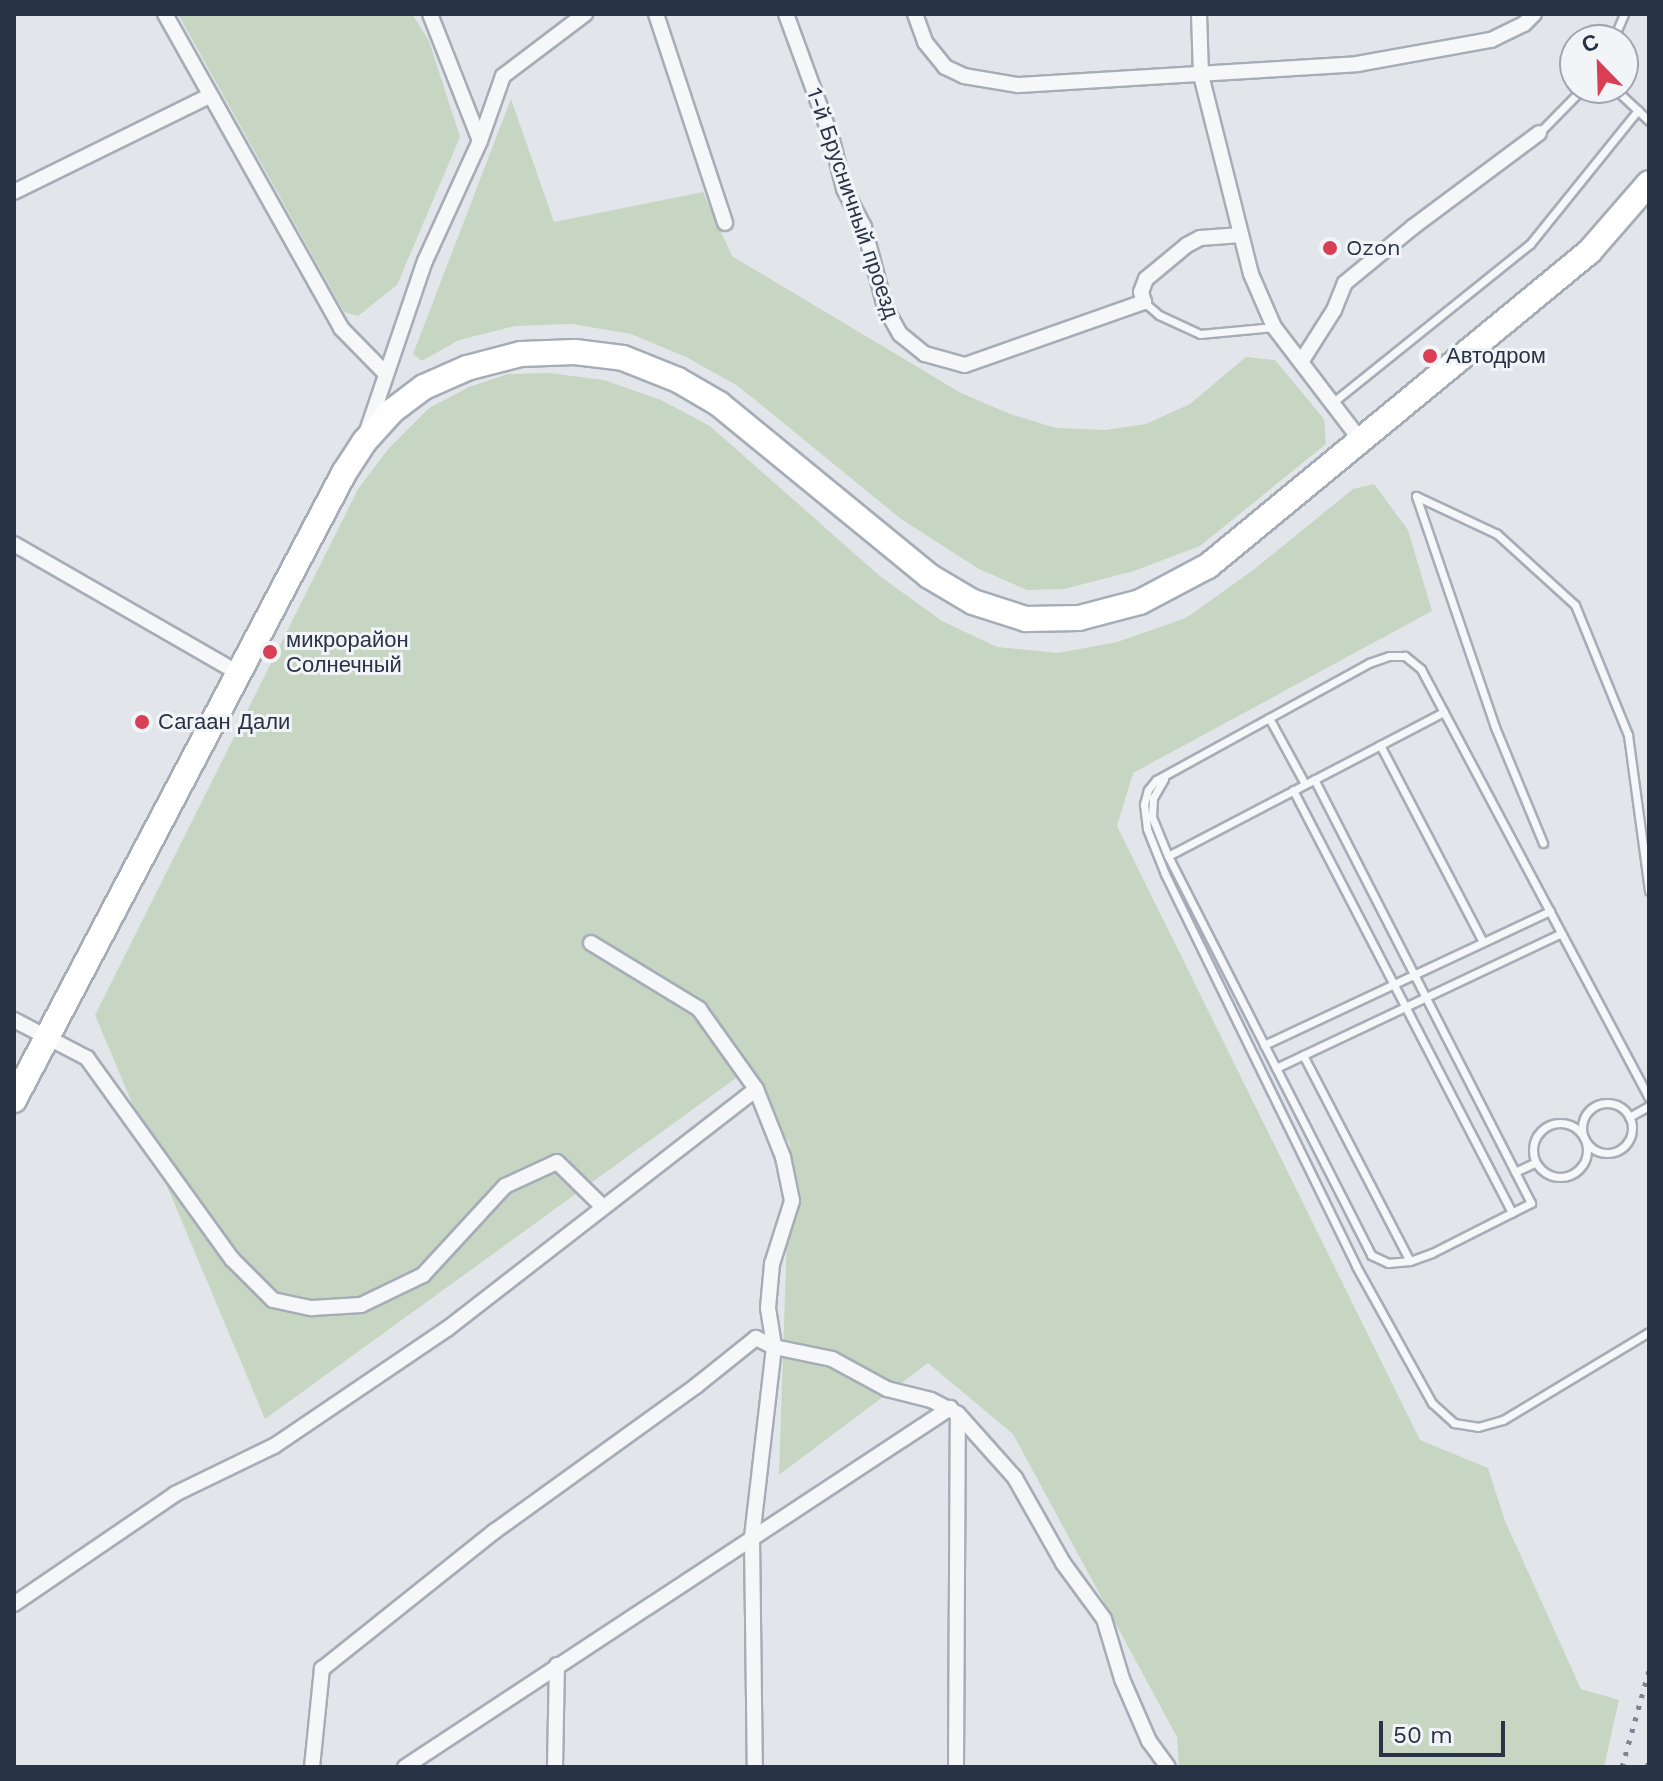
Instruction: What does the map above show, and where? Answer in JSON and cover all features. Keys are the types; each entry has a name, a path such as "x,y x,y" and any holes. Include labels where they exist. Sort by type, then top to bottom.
{"main road":[{"path":"14,1100 238,673 364,442 392,411 424,387 467,368 521,354 575,352 623,358 678,380 719,404 929,576 973,602 1026,619 1079,618 1140,602 1195,573 1362,442 1589,252 1649,183"}],"street":[{"path":"165,14 341,328 385,373"},
{"path":"430,14 480,141"},
{"path":"364,442 425,261 480,141 503,76 585,14"},
{"path":"656,14 725,223"},
{"name":"1-й Брусничный проезд","path":"786,14 832,140 844,189 864,227 885,307 900,334 912,346 938,360 965,365 1144,302"},
{"path":"915,14 935,57 964,76 1018,85 1357,64 1476,43 1507,33 1534,14"},
{"path":"1199,14 1201,75 1251,274 1274,327 1362,442"},
{"path":"14,192 209,96"},
{"path":"1301,362 1334,310 1345,283 1413,227 1539,133"},
{"path":"1144,302 1141,292 1146,279 1187,245 1200,238 1241,235"},
{"path":"14,544 238,673"},
{"path":"591,943 699,1009 756,1089 783,1157 792,1201 772,1264 768,1308 774,1347 752,1537 755,1767"},
{"path":"14,1020 87,1058 232,1259 273,1300 312,1308 361,1305 374,1299 423,1275 505,1186 557,1162 602,1206"},
{"path":"14,1604 175,1494 274,1446 422,1346 756,1089"},
{"path":"312,1767 322,1669 495,1531 696,1386 756,1338 774,1347 832,1359 887,1389 954,1411 1015,1478 1063,1563 1104,1619 1122,1679 1149,1741 1168,1767"},
{"path":"405,1767 752,1537 954,1411"},
{"path":"954,1411 956,1767"},
{"path":"555,1767 557,1665"},
{"path":"1149,1741 1151,1767"}],"lane":[{"path":"1539,133 1567,104"},
{"path":"1631,104 1649,121"},
{"path":"1332,403 1530,244 1638,110"},
{"path":"1144,302 1159,315 1200,334 1274,327"},
{"path":"1543,843 1495,727 1416,496 1497,534 1575,605 1628,735 1649,889"},
{"path":"1649,1098 1421,669 1405,656 1389,656 1156,780 1144,804 1147,829 1165,874 1356,1266 1432,1403 1454,1423 1478,1427 1503,1420 1649,1332"},
{"path":"1168,856 1444,712"},
{"path":"1269,718 1305,784"},
{"path":"1380,745 1483,942"},
{"path":"1177,769 1161,782 1153,798 1152,817 1168,856 1371,1255 1388,1263 1410,1261 1531,1203 1314,779"},
{"path":"1293,790 1512,1213"},
{"path":"1264,1045 1550,911"},
{"path":"1276,1068 1561,933"},
{"path":"1303,1055 1410,1261"},
{"path":"1629,1117 1614,1104 1597,1105 1585,1116 1585,1141 1586,1158 1581,1167 1566,1176 1548,1175 1536,1162 1533,1145 1549,1125 1575,1127 1585,1141 1605,1153 1621,1149 1631,1136 1629,1117"},
{"path":"1629,1117 1649,1106"},
{"path":"1515,1172 1536,1162"}],"green space":[{"path":"178,14 412,14 429,41 460,137 397,285 358,316 344,312"},
{"path":"511,99 554,222 703,192 732,256 961,393 1010,414 1056,428 1105,430 1146,424 1190,404 1246,357 1275,360 1324,419 1326,444 1200,546 1134,571 1064,589 1027,590 979,569 901,519 738,386 686,357 631,334 572,324 515,326 459,340 422,361 413,354"},
{"path":"549,373 604,380 661,400 710,426 881,577 942,621 997,647 1058,653 1117,642 1186,618 1252,571 1353,489 1374,484 1408,530 1432,611 1133,773 1117,826 1420,1440 1488,1468 1505,1521 1581,1689 1619,1700 1604,1767 1179,1767 1177,1737 1013,1434 928,1363 779,1475 790,1144 743,1073 265,1419 95,1015 358,489 389,448 429,408 469,387 508,374"}],"railway":[{"path":"1622,1767 1649,1670"},
{"path":"1647,1767 1649,1761"}],"place":[{"name":"Ozon","path":"1330,248"},
{"name":"Автодром","path":"1430,356"},
{"name":"микрорайон Солнечный","path":"270,652"},
{"name":"Сагаан Дали","path":"142,722"}]}
